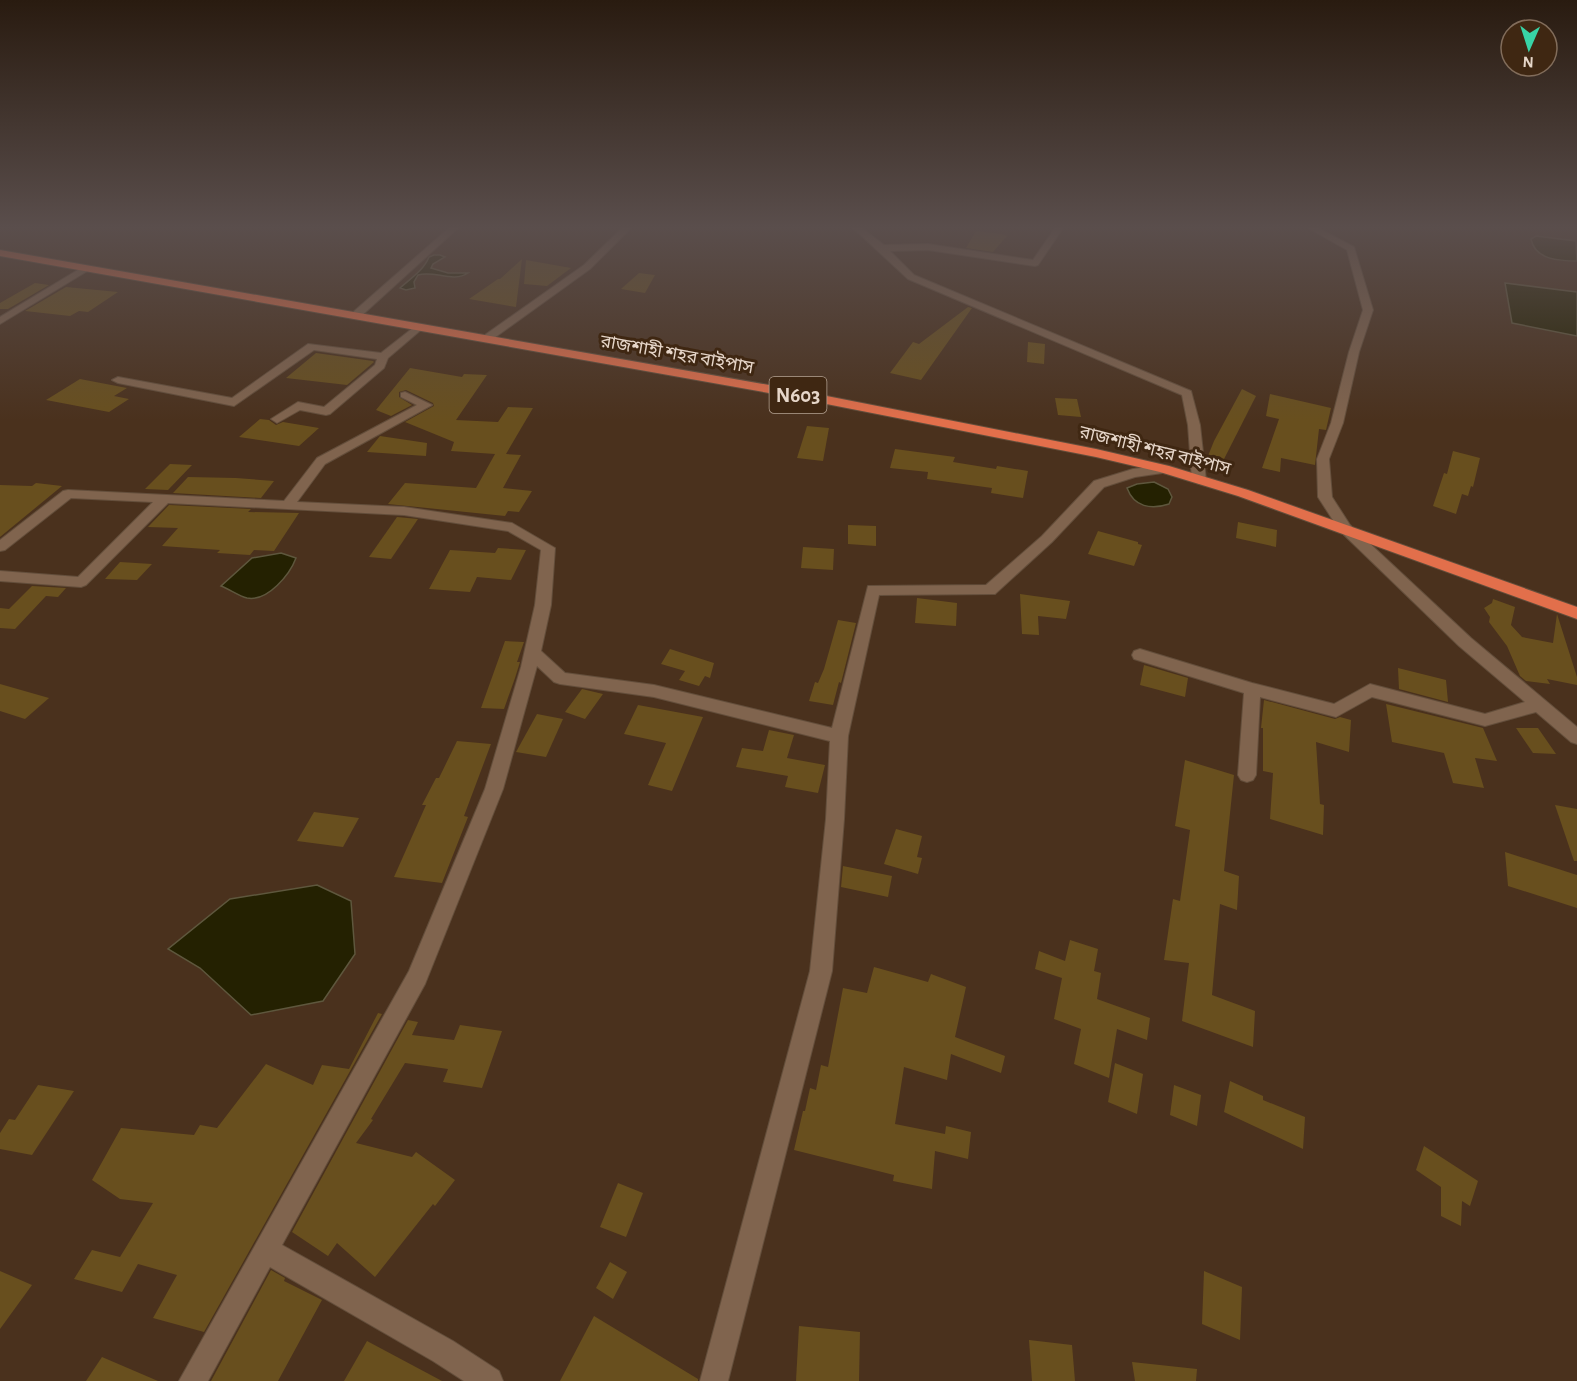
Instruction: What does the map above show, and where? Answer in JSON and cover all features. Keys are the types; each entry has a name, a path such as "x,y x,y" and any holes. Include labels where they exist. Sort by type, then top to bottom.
{"highway":[{"name":"রাজশাহী শহর বাইপাস","path":"216,292 786,392 1164,469 1345,528 1577,613"}],"street":[{"path":"0,321 47,292"},
{"path":"355,316 381,292"},
{"path":"486,339 551,292"},
{"path":"948,292 1187,393 1194,425 1199,480"},
{"path":"1363,292 1368,310 1354,352 1337,423 1323,459 1325,497 1345,528 1465,642 1577,737"},
{"path":"277,419 298,406 326,411 380,366 383,357 418,327"},
{"path":"118,380 234,402 312,346 383,357"},
{"path":"288,505 321,461 426,405 405,396"},
{"path":"714,1381 822,971 835,819 839,736 873,590 990,590 1047,539 1099,484 1134,473 1164,469"},
{"path":"0,547 68,494 404,511 512,527 548,548 543,605 533,653 494,789 417,977 193,1381"},
{"path":"0,576 81,582 165,498"},
{"path":"533,653 560,678 654,692 839,736"},
{"path":"1140,655 1336,711 1370,690 1485,720 1539,705"},
{"path":"1247,775 1252,688"},
{"path":"267,1251 443,1351 489,1381"}],"shaded area":[{"path":"1507,292 1577,292 1577,336 1512,323"},
{"path":"1154,482 1168,489 1172,497 1169,504 1156,507 1144,505 1134,499 1127,488 1137,484"},
{"path":"281,553 296,558 289,572 277,586 263,596 247,598 221,586 252,558"},
{"path":"317,885 351,901 355,954 323,1001 251,1015 200,968 168,949 230,899"}],"building":[{"path":"18,292 36,292 8,309 0,309 0,303"},
{"path":"57,292 117,292 88,312 79,311 70,316 25,311"},
{"path":"479,292 518,292 516,307 469,299"},
{"path":"968,307 972,308 921,380 890,373 913,342 919,344"},
{"path":"1028,342 1045,344 1044,364 1027,362"},
{"path":"316,353 374,362 347,385 286,378"},
{"path":"410,368 462,377 464,374 487,375 456,420 498,422 508,407 533,408 506,454 521,455 503,488 532,491 519,512 508,511 505,516 388,504 405,483 476,488 495,454 451,451 454,442 405,422 434,406 433,403 406,390 399,392 399,397 412,405 391,416 376,410"},
{"path":"80,379 127,388 114,396 129,399 109,412 46,400"},
{"path":"1242,389 1256,396 1221,465 1206,461 1214,441"},
{"path":"1270,394 1331,408 1326,430 1319,429 1315,465 1281,458 1280,472 1262,468 1279,419 1266,416"},
{"path":"1055,398 1077,399 1081,417 1058,415"},
{"path":"260,419 269,420 276,425 283,422 319,428 299,446 239,437"},
{"path":"807,426 829,428 823,461 797,458"},
{"path":"380,436 427,443 426,456 367,452"},
{"path":"895,449 955,457 953,462 996,469 997,466 1028,471 1023,498 991,493 992,488 927,479 928,472 890,468"},
{"path":"1453,451 1480,458 1473,487 1471,486 1468,496 1462,494 1456,514 1433,506 1444,473 1447,474"},
{"path":"170,464 192,465 168,490 145,489"},
{"path":"188,477 274,481 261,498 173,493"},
{"path":"36,483 62,486 0,537 0,485 32,486"},
{"path":"169,505 251,509 248,512 299,513 274,551 254,550 250,555 217,553 220,550 162,546 178,528 148,527"},
{"path":"397,517 418,519 391,559 369,557"},
{"path":"1238,522 1277,530 1276,547 1236,538"},
{"path":"848,525 876,526 876,546 848,544"},
{"path":"1098,531 1142,545 1134,566 1088,554"},
{"path":"803,547 834,549 833,570 801,568"},
{"path":"498,548 526,550 511,580 477,577 470,592 429,589 450,550 495,553"},
{"path":"120,562 152,564 137,580 105,579"},
{"path":"32,586 66,588 58,597 46,596 15,629 0,628 0,608 9,609"},
{"path":"1020,594 1070,601 1066,619 1038,616 1039,635 1022,634"},
{"path":"917,598 957,603 956,626 915,623"},
{"path":"1493,599 1515,607 1511,625 1522,637 1553,643 1557,614 1577,677 1577,685 1547,679 1550,684 1526,681 1520,676 1507,646 1489,622 1490,617 1484,608 1492,603"},
{"path":"838,620 856,623 841,683 839,682 833,705 809,701 815,682 818,683 824,669"},
{"path":"505,641 524,642 517,662 520,662 504,709 481,708"},
{"path":"670,649 714,663 710,678 705,676 699,686 679,680 685,671 661,664"},
{"path":"1144,665 1188,678 1185,697 1140,685"},
{"path":"1398,668 1446,680 1448,702 1399,689"},
{"path":"0,684 49,698 25,719 0,711"},
{"path":"582,689 603,694 585,719 565,712"},
{"path":"1264,700 1335,719 1340,717 1351,720 1349,752 1316,742 1320,804 1324,805 1323,835 1270,819 1273,773 1263,771 1263,728 1261,728"},
{"path":"1386,704 1483,728 1497,761 1475,758 1484,788 1453,783 1444,753 1392,742"},
{"path":"638,705 703,717 672,791 648,785 666,743 624,734"},
{"path":"537,714 563,719 546,757 516,752"},
{"path":"1516,728 1538,728 1556,754 1533,753"},
{"path":"769,730 794,735 787,758 825,765 818,793 785,787 788,776 736,767 742,748 763,751"},
{"path":"457,741 491,744 464,816 468,817 442,883 394,877 426,805 422,805 436,778 439,778"},
{"path":"1185,760 1234,775 1224,871 1239,876 1237,910 1220,904 1212,995 1255,1011 1253,1047 1182,1021 1189,963 1164,960 1173,899 1180,901 1190,830 1175,826"},
{"path":"1555,805 1577,809 1577,861 1574,861"},
{"path":"314,812 359,818 343,847 297,841"},
{"path":"896,829 922,836 917,857 922,858 918,874 884,864"},
{"path":"1505,852 1577,875 1577,908 1508,886"},
{"path":"843,866 892,876 888,897 841,887"},
{"path":"1070,940 1098,949 1094,971 1101,973 1097,999 1150,1018 1147,1040 1117,1029 1109,1078 1074,1064 1081,1029 1054,1019 1062,978 1035,969 1039,951 1065,961"},
{"path":"874,967 928,982 931,974 966,987 955,1037 1005,1056 1001,1073 951,1054 947,1080 904,1067 895,1124 945,1134 946,1126 971,1132 968,1159 935,1151 932,1189 893,1181 894,1175 794,1150 810,1088 816,1090 821,1065 828,1067 843,988 867,993"},
{"path":"378,1013 382,1014 204,1332 153,1318 177,1275 138,1264 122,1292 74,1279 92,1250 120,1257 153,1203 120,1199 92,1180 121,1128 194,1135 200,1125 217,1128 266,1064 313,1085 322,1065 349,1069"},
{"path":"408,1020 418,1022 412,1035 454,1040 460,1025 502,1031 482,1088 443,1082 448,1069 405,1063 371,1119 373,1120 356,1143 412,1157 416,1152 455,1180 375,1277 337,1243 328,1256 292,1232"},
{"path":"1115,1063 1143,1074 1137,1114 1108,1102"},
{"path":"1230,1081 1263,1096 1263,1100 1305,1117 1303,1149 1224,1112"},
{"path":"38,1085 74,1091 32,1155 0,1149 0,1133 9,1119 15,1120"},
{"path":"1174,1085 1201,1095 1197,1126 1170,1115"},
{"path":"1424,1146 1478,1181 1470,1206 1462,1201 1461,1226 1441,1216 1441,1187 1416,1170"},
{"path":"618,1183 643,1193 626,1237 600,1227"},
{"path":"610,1262 627,1272 613,1299 596,1288"},
{"path":"271,1270 285,1278 284,1281 322,1300 278,1381 211,1381"},
{"path":"0,1271 32,1285 0,1329"},
{"path":"1204,1271 1242,1287 1240,1340 1202,1324"},
{"path":"594,1316 698,1379 698,1381 560,1381"},
{"path":"799,1326 860,1332 859,1381 796,1381"},
{"path":"1029,1340 1072,1345 1075,1381 1032,1381"},
{"path":"367,1341 442,1381 344,1381"},
{"path":"102,1357 158,1381 86,1381"},
{"path":"1132,1362 1197,1369 1196,1381 1135,1381"}]}
